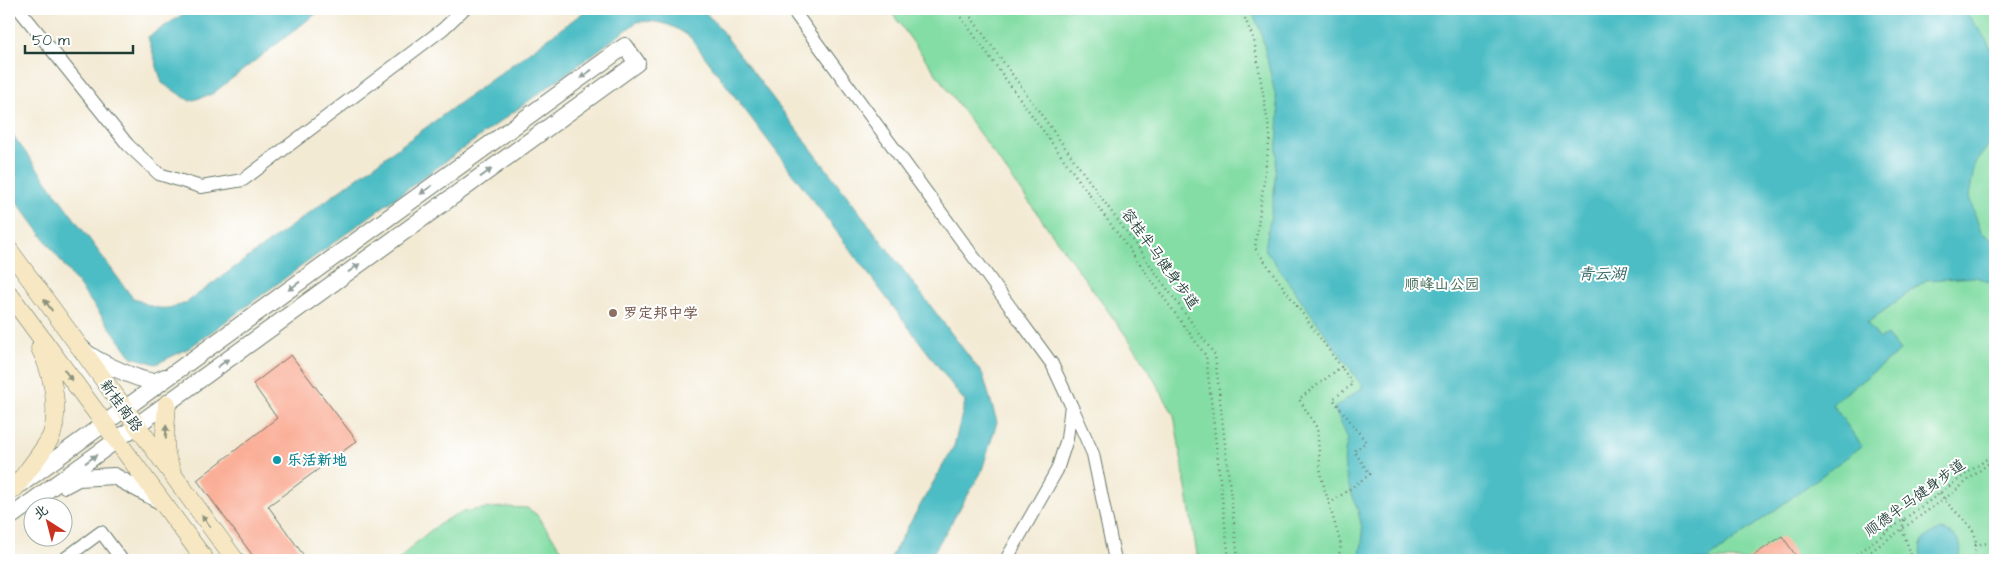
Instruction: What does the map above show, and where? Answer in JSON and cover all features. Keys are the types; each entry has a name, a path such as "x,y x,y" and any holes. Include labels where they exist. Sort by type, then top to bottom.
{"main road":[{"name":"新桂南路","path":"9,250 234,560"},
{"name":"新桂南路","path":"9,294 205,560"},
{"path":"12,490 52,435 54,419 53,381 43,353 20,309"},
{"path":"167,404 165,439 167,461 184,491"}],"street":[{"path":"23,10 128,145 159,174 201,187 243,180 443,29 464,9"},
{"path":"792,9 1052,364 1093,454 1115,560"},
{"path":"12,490 625,46 638,63 40,496"},
{"path":"65,328 89,356 128,374 153,382 169,376"},
{"path":"1006,560 1057,470 1067,439 1071,405"},
{"path":"43,496 78,478 114,476 162,502"},
{"path":"9,518 22,509"},
{"path":"63,560 101,532 122,560"}],"path":[{"path":"955,9 1206,356 1229,560"},
{"name":"容桂半马健身步道","path":"966,9 1215,355 1238,560"},
{"path":"1242,9 1254,40 1270,135 1255,248 1353,384 1333,399 1366,442 1354,451 1370,474 1329,504"},
{"path":"1338,560 1341,545 1321,476 1317,428 1299,399 1341,367"},
{"name":"顺德半马健身步道","path":"1848,560 1995,453"},
{"path":"1858,560 1943,500 1995,458"},
{"path":"1940,493 1943,500 1957,512 1975,535 1974,560"},
{"path":"1904,520 1902,529 1913,560"},
{"path":"1975,545 1995,542"}],"green space":[{"name":"青云湖","path":"889,9 1995,9 1995,560 1198,560 1174,415 1140,355"},
{"path":"502,507 527,508 536,514 569,560 399,560 425,535 455,515 472,510"}],"water":[{"path":"191,9 322,9 212,94 190,101 162,83 148,37"},
{"path":"588,9 702,9 718,26 983,375 997,422 981,473 929,560 889,560 954,446 965,402 690,37 671,26 659,22 637,22 189,348 156,364 132,357 9,191 9,130 132,297 152,307 171,308 178,306 186,303"},
{"name":"青云湖","path":"1251,9 1964,9 1987,41 1995,58 1995,137 1975,163 1969,197 1981,232 1995,242 1995,285 1976,277 1926,280 1867,323 1880,339 1887,335 1900,351 1832,404 1862,446 1707,560 1359,560 1362,533 1344,464 1348,439 1334,408 1363,387 1265,249 1274,195 1279,112 1261,32"},
{"path":"1942,530 1956,537 1961,550 1959,560 1922,560 1920,554 1921,544 1931,533"}],"building":[{"name":"乐活新地","path":"291,355 357,441 268,506 307,560 256,560 197,480 277,418 253,384"},
{"path":"1782,536 1799,560 1747,560"}],"place":[{"name":"罗定邦中学","path":"613,313"},
{"name":"乐活新地","path":"277,460"}],"park label":[{"name":"顺峰山公园","path":"1442,284"}]}
